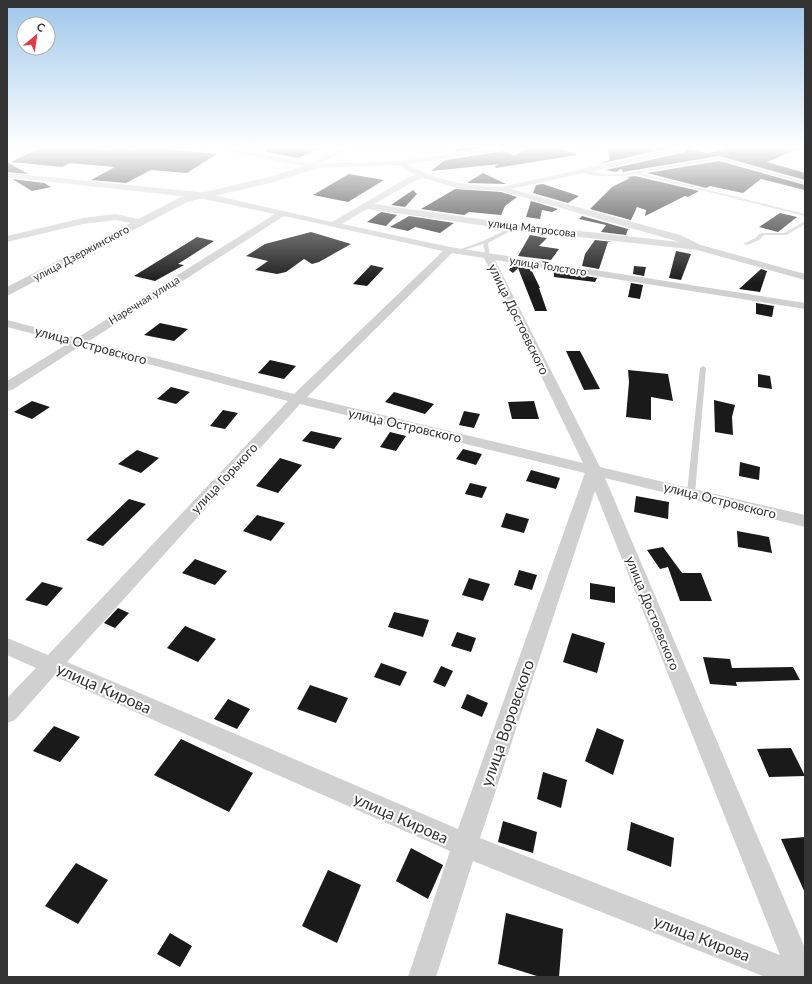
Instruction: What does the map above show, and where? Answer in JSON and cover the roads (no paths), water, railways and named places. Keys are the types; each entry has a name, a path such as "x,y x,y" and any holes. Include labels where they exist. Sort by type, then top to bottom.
{"street":[{"name":"улица Толстого","path":"169,192 199,195 281,214 454,250 486,249 805,306"},
{"name":"улица Дзержинского","path":"7,292 183,200 214,192"},
{"path":"333,225 390,192"},
{"path":"512,192 677,237 698,247 805,277"},
{"name":"улица Матросова","path":"367,206 516,227 698,247"},
{"name":"Наречная улица","path":"7,387 281,214"},
{"path":"7,239 90,220 116,217 139,222"},
{"name":"улица Достоевского","path":"486,249 594,470 802,977"},
{"name":"улица Горького","path":"7,713 297,399 454,250"},
{"name":"улица Островского","path":"7,323 297,399 805,521"},
{"name":"улица Воровского","path":"422,977 465,845 594,470"},
{"name":"улица Кирова","path":"7,646 465,845 802,977"}],"lane":[{"path":"711,192 805,215"},
{"path":"746,244 758,239 763,234 785,234 805,222"},
{"path":"805,226 802,229 805,230"},
{"path":"454,250 486,249 516,227"},
{"path":"691,493 703,368"}]}
